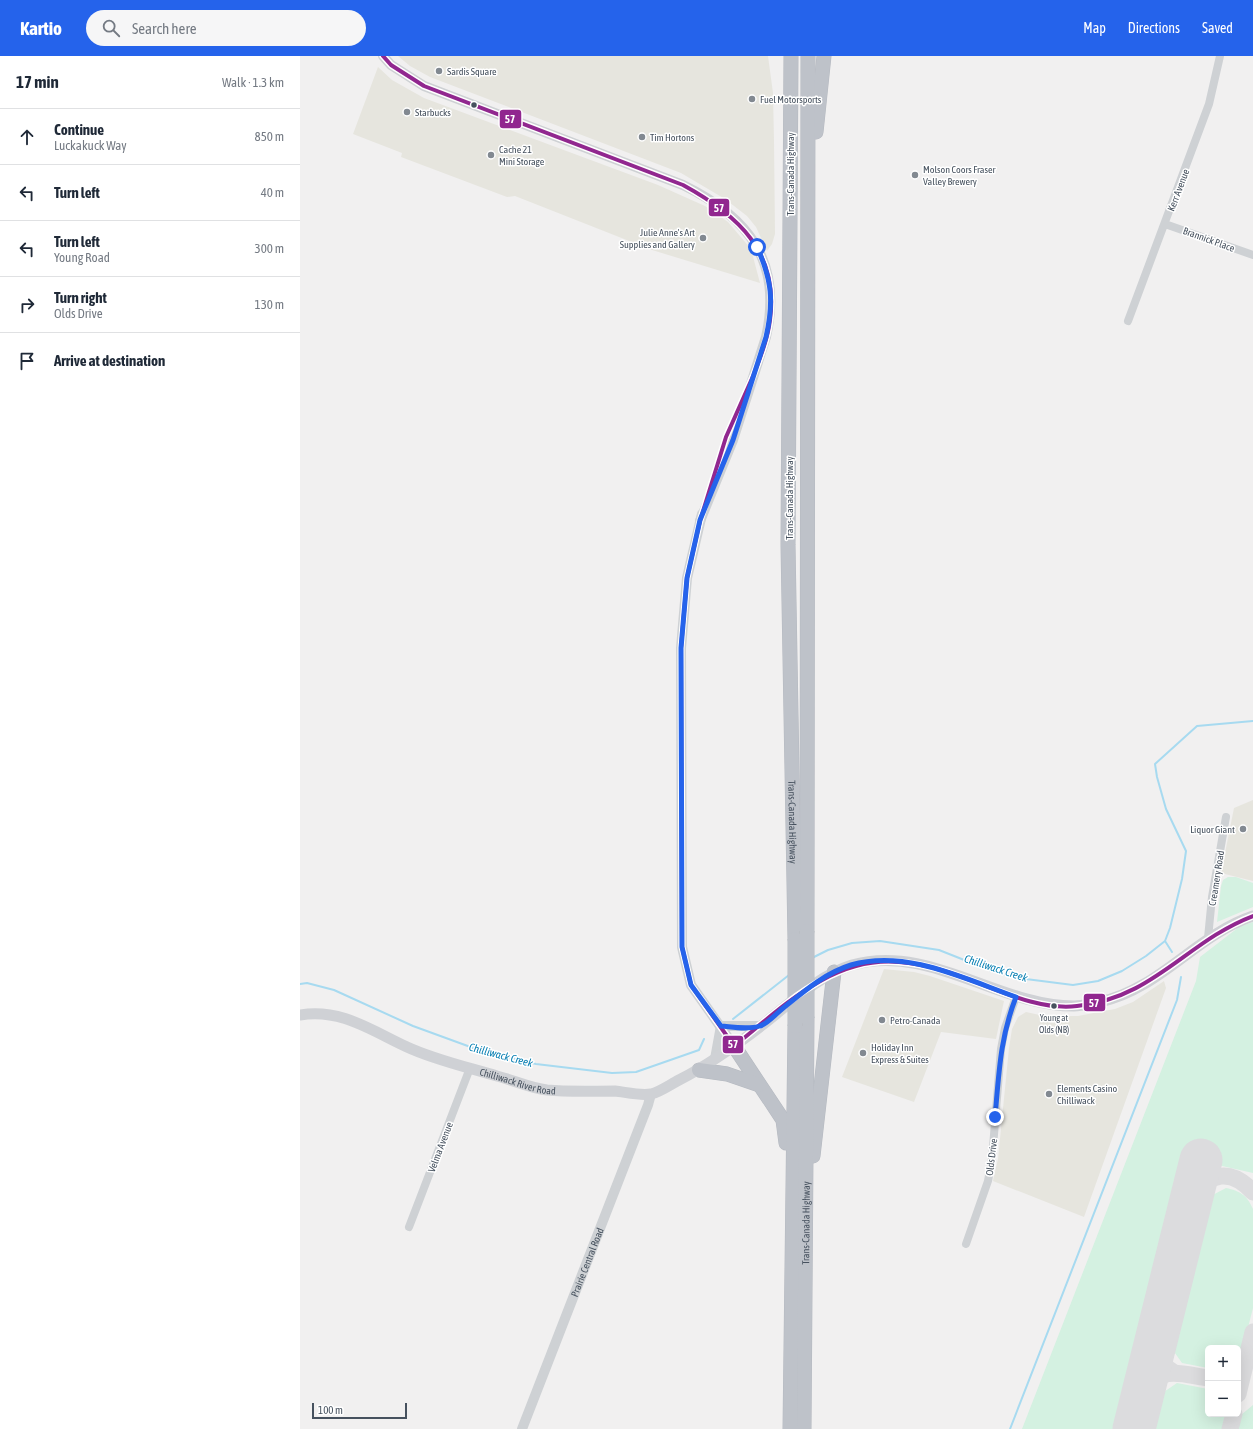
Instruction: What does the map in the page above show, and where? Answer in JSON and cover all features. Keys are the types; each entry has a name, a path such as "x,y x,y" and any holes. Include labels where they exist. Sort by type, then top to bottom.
{"highway":[{"path":"781,56 790,214"},
{"name":"Trans-Canada Highway","path":"790,1429 795,1026 795,939 788,545 791,56"},
{"name":"Trans-Canada Highway","path":"804,1429 807,1018 809,304 808,56"},
{"path":"809,304 816,139 824,56"},
{"path":"805,1272 810,1182 834,972"},
{"path":"734,1046 783,1120 787,1149 791,1272"},
{"path":"699,1070 727,1074 759,1085"}],"main road":[{"path":"651,1094 699,1070 761,1026 811,986 834,972 867,962 899,961 931,967 1016,997 1045,1004 1077,1007 1112,999 1135,990 1160,975 1208,938 1240,920 1253,916"},
{"name":"Chilliwack River Road","path":"300,1015 328,1013 348,1018 408,1047 470,1068 544,1089 574,1092 622,1092 651,1094"}],"street":[{"path":"383,56 391,65 424,86 683,185 705,196 729,213 746,230 757,247 765,265 770,284 772,302 770,320 754,374 726,437 700,520 687,578 681,648 682,947 691,985 734,1046"},
{"name":"Kerr Avenue","path":"1128,321 1208,104 1220,56"},
{"name":"Brannick Place","path":"1165,224 1253,255"},
{"name":"Creamery Road","path":"1208,938 1212,897 1226,817"},
{"name":"Olds Drive","path":"966,1244 988,1181 992,1159 1001,1049 1005,1028 1016,997"},
{"path":"721,1026 761,1026"},
{"path":"715,1059 721,1026"},
{"name":"Velma Avenue","path":"409,1227 470,1068"},
{"name":"Prairie Central Road","path":"522,1429 651,1094"}],"shaded area":[{"path":"398,56 768,56 773,93 775,234 772,244 767,251 756,227 747,216 725,199 681,173 430,77 410,66"},
{"path":"378,67 392,80 424,98 658,185 705,206 728,222 751,249 760,283 652,250 515,196 507,197 401,157 402,153 353,134"},
{"path":"1253,800 1253,881 1221,873 1234,808"},
{"path":"884,969 914,972 930,976 1004,1001 996,1039 941,1032 914,1102 842,1077"},
{"path":"1164,981 1166,988 1084,1217 993,1181 998,1159 1009,1048 1012,1029 1018,1017 1026,1012 1044,1016 1078,1016 1115,1009 1133,1002"}],"green space":[{"path":"1228,877 1236,877 1253,883 1253,907 1217,922 1221,886 1223,880"},
{"path":"1253,922 1253,1173 1192,1157 1125,1429 1022,1429 1196,981 1200,957 1239,927"},
{"path":"1226,1188 1246,1197 1253,1209 1253,1308 1241,1355 1241,1345 1205,1345 1205,1367 1182,1363 1168,1343 1203,1200"},
{"path":"1177,1383 1205,1388 1205,1417 1225,1417 1223,1429 1147,1429 1155,1398"},
{"path":"1253,1405 1253,1429 1238,1429 1241,1415"}],"waterway":[{"name":"Chilliwack Creek","path":"812,958 828,950 852,943 880,941 939,950 992,971 1018,978 1073,985 1098,981 1122,971 1146,956 1165,941 1170,928 1182,879 1186,851 1166,809 1155,764 1197,726 1253,721"},
{"path":"1165,941 1172,952"},
{"name":"Chilliwack Creek","path":"733,1019 789,975"},
{"path":"1010,1429 1177,1000 1181,977"},
{"name":"Chilliwack Creek","path":"300,984 307,983 334,990 413,1026 476,1049 536,1064 612,1073 636,1072 699,1050 704,1039"}],"taxiway":[{"path":"1192,1197 1206,1182 1221,1176 1229,1176 1237,1179 1253,1192"},
{"path":"1241,1382 1253,1332"},
{"path":"1155,1347 1157,1355 1161,1361 1173,1372"},
{"path":"1144,1390 1151,1382 1165,1374 1181,1373 1205,1377"},
{"path":"1230,1429 1233,1417"}],"runway":[{"path":"1134,1429 1201,1160"}],"transit line":[{"name":"57","path":"383,56 391,65 424,86 683,185 721,209 737,223 750,238 761,255 768,274 771,296 769,329 748,390"},
{"name":"57","path":"754,374 726,437 700,521 687,578 681,648 682,947 691,985 734,1046 790,1001 809,988 830,976 852,967 875,962 909,963 949,972 1039,1004 1065,1007 1077,1006 1104,1001 1128,992 1149,981 1208,939 1253,916"}],"place":[{"name":"Sardis Square","path":"439,71"},
{"name":"Fuel Motorsports","path":"752,99"},
{"name":"Starbucks","path":"407,112"},
{"name":"Tim Hortons","path":"642,137"},
{"name":"Cache 21 Mini Storage","path":"491,155"},
{"name":"Molson Coors Fraser Valley Brewery","path":"915,175"},
{"name":"Julie Anne's Art Supplies and Gallery","path":"703,238"},
{"name":"Liquor Giant","path":"1243,829"},
{"name":"Young at Olds (NB)","path":"1054,1006"},
{"name":"Petro-Canada","path":"882,1020"},
{"name":"Holiday Inn Express & Suites","path":"863,1053"},
{"name":"Elements Casino Chilliwack","path":"1049,1094"}],"route":[{"path":"757,247 765,265 770,284 772,302 770,320 733,440 700,520 687,578 681,648 682,947 691,985 721,1026 735,1028 761,1026 811,986 834,972 867,962 899,961 931,967 1016,997 1005,1028 1001,1049 995,1117"}]}
